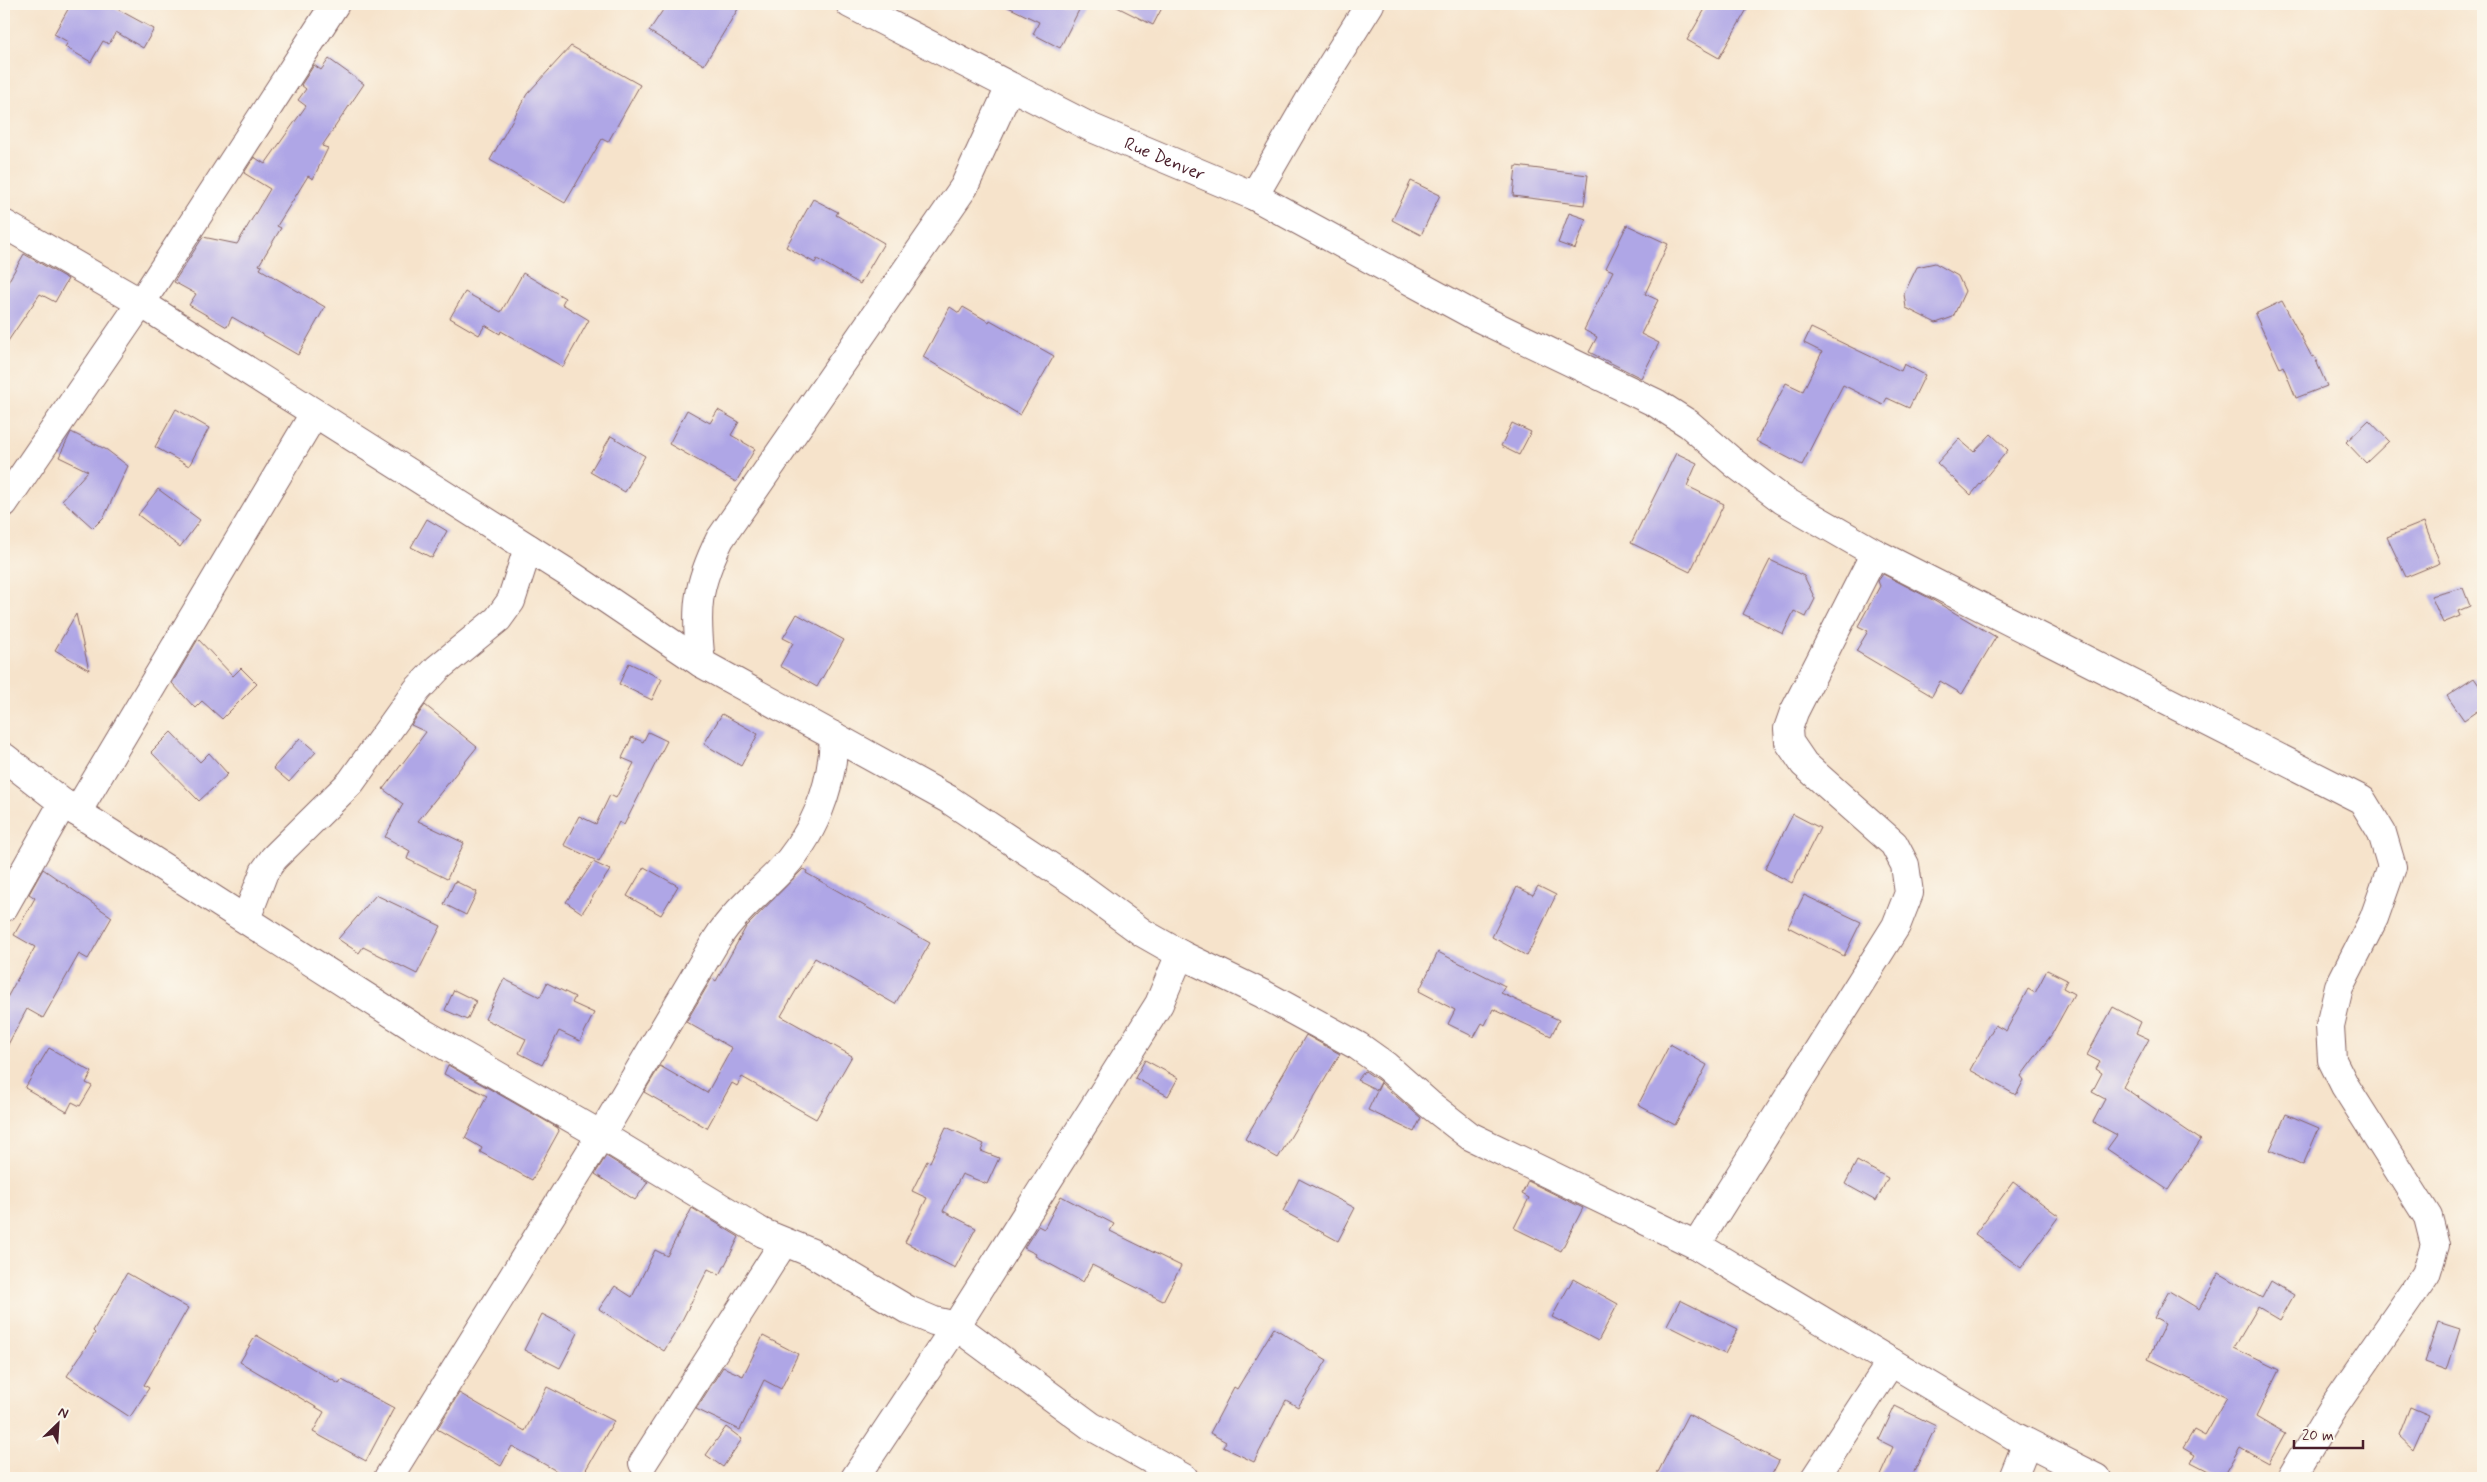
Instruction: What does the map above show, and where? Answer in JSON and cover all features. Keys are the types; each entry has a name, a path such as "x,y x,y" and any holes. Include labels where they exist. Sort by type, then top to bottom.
{"street":[{"path":"4,503 141,303 335,4"},
{"name":"Rue Denver","path":"850,4 1092,128 1254,196 1478,317 1656,403 1689,424 1734,463 1782,500 1875,553 2362,800 2382,833 2392,867 2374,918 2339,987 2330,1026 2332,1060 2345,1086 2428,1217 2435,1245 2426,1274 2333,1408 2291,1478"},
{"path":"1254,196 1309,101 1370,4"},
{"path":"700,663 696,624 697,599 706,567 720,539 964,187 1010,87"},
{"path":"4,224 141,303 528,548 700,663 948,799 1075,883 1144,933 1180,954 1263,994 1358,1046 1386,1066 1428,1104 1470,1136 1696,1245 2027,1443 2073,1464 2097,1478"},
{"path":"4,907 70,808 314,414"},
{"path":"246,919 264,872 274,858 350,782 417,690 438,668 498,619 511,601 528,548"},
{"path":"1696,1245 1896,926 1909,893 1905,865 1894,844 1804,764 1789,742 1788,729 1794,712 1875,553"},
{"path":"388,1478 600,1135 727,924 797,852 827,792 834,762 834,736"},
{"path":"4,757 70,808 418,1030 600,1135 763,1233 812,1253 908,1310 934,1321 956,1326 1091,1426 1184,1478"},
{"path":"855,1478 956,1326 1159,1004 1180,954"},
{"path":"643,1462 784,1242"},
{"path":"1815,1478 1891,1362"},
{"path":"2013,1478 2027,1443"}],"building":[{"path":"71,4 108,4 154,29 143,48 116,32 109,44 103,41 91,62 65,47 68,42 54,34"},
{"path":"667,4 741,4 704,65 649,31"},
{"path":"1002,4 1082,4 1060,48 1033,34 1039,22"},
{"path":"1111,4 1164,4 1153,25"},
{"path":"1708,4 1750,4 1719,58 1687,40"},
{"path":"571,46 640,85 608,142 602,139 565,203 490,160 527,94"},
{"path":"329,59 364,84 322,146 328,148 313,179 308,176 277,226 281,228 259,265 262,266 260,269 325,307 298,355 232,317 227,327 189,305 196,294 174,282 203,237 237,244 270,189 244,173 254,157 265,164 306,106 298,100 306,89 301,85 314,65 321,70"},
{"path":"1516,166 1588,175 1584,205 1513,196"},
{"path":"1411,181 1440,195 1421,235 1392,220"},
{"path":"813,199 838,212 836,215 884,243 860,284 817,259 815,263 786,247"},
{"path":"1569,213 1586,219 1575,249 1558,243"},
{"path":"1627,225 1668,244 1645,294 1658,300 1641,334 1659,343 1641,378 1589,352 1597,337 1584,330 1613,271 1606,268"},
{"path":"24,254 68,279 55,302 40,294 4,347 4,289"},
{"path":"1935,263 1958,276 1965,291 1953,317 1936,323 1906,308 1904,294 1917,267"},
{"path":"523,273 565,298 562,304 589,320 563,367 501,331 500,334 485,325 479,335 450,318 465,292 501,312"},
{"path":"2282,301 2312,357 2314,356 2327,386 2296,398 2283,366 2280,368 2255,314"},
{"path":"950,307 959,313 963,307 1054,356 1020,415 923,357"},
{"path":"1811,328 1901,371 1904,364 1925,375 1909,408 1887,398 1883,405 1843,385 1802,465 1756,441 1786,383 1803,391 1822,352 1804,343"},
{"path":"176,409 209,428 189,466 155,447"},
{"path":"687,410 710,423 718,410 739,422 731,435 755,449 736,482 669,444"},
{"path":"2369,420 2389,441 2366,463 2346,442"},
{"path":"1512,423 1531,432 1519,455 1501,446"},
{"path":"71,432 107,450 128,466 104,517 93,528 62,500 88,471 59,457"},
{"path":"1991,434 2008,450 1971,495 1937,463 1959,439 1974,452"},
{"path":"611,436 645,456 625,492 590,472"},
{"path":"1676,453 1697,463 1687,486 1724,504 1690,572 1631,543"},
{"path":"158,489 200,520 180,547 138,515"},
{"path":"427,519 447,531 432,558 411,547"},
{"path":"2424,522 2440,563 2406,577 2387,537"},
{"path":"1770,560 1804,576 1815,599 1806,617 1794,611 1783,634 1743,614"},
{"path":"1883,574 1931,599 1996,637 1962,694 1940,681 1932,696 1856,651 1868,631 1858,626 1880,586 1878,581"},
{"path":"2463,588 2470,606 2458,611 2460,616 2443,623 2431,596"},
{"path":"76,614 89,670 55,650"},
{"path":"797,614 844,640 817,687 780,666 793,643 783,638"},
{"path":"198,639 233,676 241,668 257,684 222,719 202,701 195,708 172,683"},
{"path":"629,663 662,679 652,700 619,684"},
{"path":"2474,678 2483,691 2483,707 2464,720 2447,696"},
{"path":"425,705 477,747 418,821 464,843 447,879 407,859 410,851 385,837 403,804 383,789 426,732 411,725"},
{"path":"722,714 758,734 741,766 704,744"},
{"path":"171,732 200,762 209,753 228,774 199,801 151,752"},
{"path":"648,732 667,741 624,825 619,822 599,862 564,845 579,816 596,824 610,795 616,798 634,763 622,758 632,737 643,742"},
{"path":"300,738 316,752 289,782 273,768"},
{"path":"1793,814 1820,828 1792,883 1765,869"},
{"path":"593,862 610,870 582,913 566,902"},
{"path":"644,867 678,886 661,915 627,896"},
{"path":"43,869 112,917 88,959 79,954 43,1018 27,1009 4,1052 4,1003 35,947 14,935 35,898 29,894"},
{"path":"803,869 807,871 806,873 930,943 895,1004 815,958 781,1016 852,1056 816,1119 742,1077 737,1086 732,1083 707,1128 644,1092 660,1066 707,1093 732,1048 686,1022 712,978 716,981 746,927"},
{"path":"455,881 477,892 466,915 444,904"},
{"path":"1538,886 1556,895 1527,956 1492,937 1517,887 1533,895"},
{"path":"376,895 441,926 417,974 363,947 359,953 338,939"},
{"path":"1804,895 1861,922 1844,956 1788,927"},
{"path":"1438,952 1505,986 1501,993 1559,1020 1551,1036 1493,1009 1485,1025 1482,1023 1474,1037 1448,1024 1455,1010 1419,991"},
{"path":"2047,970 2067,980 2063,988 2074,994 2052,1034 2021,1076 2024,1080 2016,1095 1970,1070 1995,1025 2006,1031 2028,989 2035,993"},
{"path":"504,979 540,997 547,983 575,997 572,1003 594,1013 580,1041 559,1031 542,1065 519,1053 526,1039 485,1019"},
{"path":"454,990 476,1001 467,1020 445,1010"},
{"path":"2113,1007 2141,1022 2136,1033 2149,1039 2123,1087 2201,1140 2168,1190 2107,1149 2117,1135 2093,1122 2105,1099 2092,1092 2102,1073 2096,1069 2100,1062 2087,1055"},
{"path":"1306,1035 1340,1054 1278,1158 1245,1139"},
{"path":"1670,1044 1707,1065 1675,1125 1638,1105"},
{"path":"49,1048 92,1072 86,1083 92,1086 80,1106 72,1102 67,1112 25,1088"},
{"path":"1145,1060 1178,1078 1168,1096 1135,1078"},
{"path":"448,1065 558,1128 559,1131 532,1180 480,1152 482,1148 465,1138 487,1096 444,1074"},
{"path":"1365,1071 1381,1082 1377,1090 1357,1080"},
{"path":"1381,1083 1421,1118 1414,1132 1368,1110"},
{"path":"2286,1114 2319,1128 2303,1165 2270,1150"},
{"path":"946,1127 984,1144 981,1151 999,1158 987,1184 962,1174 943,1211 976,1228 955,1268 905,1242 927,1198 912,1191 927,1161 930,1162"},
{"path":"606,1156 648,1182 635,1200 595,1174"},
{"path":"1857,1161 1888,1178 1876,1201 1845,1184"},
{"path":"1299,1179 1355,1208 1338,1241 1283,1211"},
{"path":"1528,1181 1583,1208 1561,1251 1514,1228 1529,1198 1522,1194"},
{"path":"2013,1182 2059,1216 2021,1268 1975,1234"},
{"path":"1061,1196 1114,1224 1110,1231 1181,1266 1163,1301 1092,1265 1083,1282 1024,1248 1038,1226 1044,1229"},
{"path":"692,1208 739,1237 720,1275 708,1269 677,1330 664,1351 599,1309 615,1286 632,1297 655,1250 667,1256"},
{"path":"127,1273 188,1308 144,1385 149,1388 130,1417 67,1376 95,1333 93,1331"},
{"path":"2219,1273 2262,1298 2271,1281 2294,1295 2280,1320 2258,1307 2234,1348 2279,1370 2256,1417 2285,1434 2269,1463 2240,1447 2222,1478 2191,1462 2195,1455 2183,1448 2194,1430 2205,1436 2227,1397 2148,1359 2165,1324 2154,1318 2169,1291 2199,1309"},
{"path":"1573,1279 1618,1304 1598,1341 1552,1317"},
{"path":"1680,1300 1738,1329 1725,1354 1667,1325"},
{"path":"542,1314 578,1333 560,1368 524,1350"},
{"path":"2438,1322 2460,1329 2447,1370 2425,1362"},
{"path":"1274,1328 1327,1360 1298,1407 1286,1400 1254,1462 1223,1447 1226,1442 1210,1433 1234,1387 1237,1389"},
{"path":"256,1335 339,1384 342,1380 394,1408 366,1461 313,1432 324,1412 240,1362"},
{"path":"763,1336 798,1354 781,1389 764,1380 740,1430 696,1409 723,1367 743,1376"},
{"path":"547,1387 614,1421 581,1478 569,1478 512,1446 501,1466 437,1429 459,1393 525,1431"},
{"path":"1895,1406 1936,1426 1911,1478 1879,1478 1893,1447 1879,1440"},
{"path":"2410,1407 2429,1415 2414,1449 2399,1435"},
{"path":"1688,1414 1779,1461 1770,1478 1655,1478"},
{"path":"726,1427 742,1439 723,1467 706,1455"}]}
